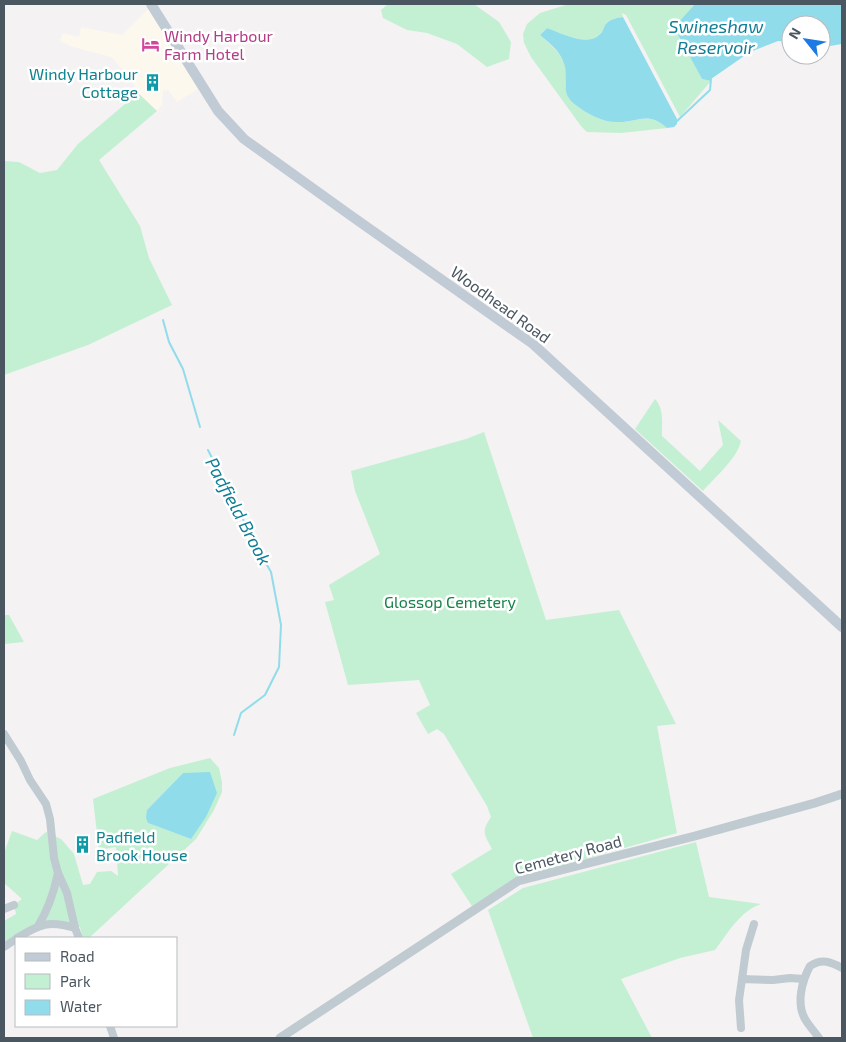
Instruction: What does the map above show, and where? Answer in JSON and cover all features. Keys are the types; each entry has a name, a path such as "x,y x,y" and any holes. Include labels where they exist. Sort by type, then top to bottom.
{"main road":[{"name":"Woodhead Road","path":"151,4 218,111 244,139 528,340 842,628"}],"street":[{"path":"4,734 46,804 50,819 54,858 67,893 79,937"},
{"name":"Cemetery Road","path":"280,1038 518,880 695,836 842,794"},
{"path":"38,926 44,917 54,891 58,873"},
{"path":"4,910 14,905"},
{"path":"20,937 38,926 48,924 65,925 75,928"},
{"path":"741,1028 740,1000 742,979 746,950 754,924"},
{"path":"4,947 15,940"},
{"path":"819,1038 805,1019 801,1008 804,979 810,966 820,961 829,962 842,968"},
{"path":"742,979 804,979"}],"shaded area":[{"path":"150,7 198,89 177,102 168,90 163,91 162,105 157,111 138,93 131,80 111,57 60,42 62,33 79,37 81,27 122,35"}],"green space":[{"path":"388,4 474,4 499,22 511,42 509,59 487,67 457,44 427,33 407,30 383,18 381,10"},
{"path":"569,4 695,4 675,26 702,79 711,81 680,117 626,15 622,13 623,17 609,21 597,37 590,39 575,38 547,28 540,35 561,57 566,69 565,87 577,106 591,115 606,121 624,122 648,118 667,128 621,133 587,132 531,57 524,43 523,34 527,24 540,13"},
{"path":"138,93 157,111 99,160 140,226 149,258 172,305 88,345 4,375 4,161 19,162 40,173 57,170 78,144"},
{"path":"655,399 661,411 662,436 700,471 723,445 718,420 741,441 739,448 725,468 703,491 635,429"},
{"name":"Glossop Cemetery","path":"484,432 546,620 619,610 676,724 657,726 677,833 537,873 532,872 528,867 523,874 472,906 451,874 492,849 485,833 486,826 491,817 487,806 444,734 437,729 428,734 416,713 430,705 419,680 348,685 325,602 334,600 329,585 380,554 355,491 351,471 466,439"},
{"path":"4,615 9,615 24,642 4,644"},
{"path":"210,758 219,768 222,782 222,792 214,810 196,839 90,937 83,937 80,927 48,921 19,937 15,937 15,939 4,945 4,921 16,914 14,905 22,899 4,883 4,853 12,831 37,840 46,832 61,839 74,854 83,885 90,884 97,872 111,871 118,876 116,847 99,850 93,799 170,768","holes":["183,773 191,839 148,823 147,810"]},
{"path":"696,842 709,897 761,904 741,917 715,950 680,958 621,979 652,1038 533,1038 488,910 523,888"}],"water":[{"name":"Swineshaw Reservoir","path":"695,4 842,4 842,44 831,46 831,15 781,15 781,41 750,52 711,79 711,81 702,79 675,26"},
{"path":"623,17 677,119 677,124 674,127 667,128 648,118 611,122 595,117 581,109 571,101 566,90 565,67 559,53 540,35 547,28 575,38 590,39 597,37 609,21"},
{"path":"210,772 217,793 206,817 191,839 148,823 146,818 147,810 183,773"}],"waterway":[{"path":"676,122 710,90 711,79"},
{"name":"Padfield Brook","path":"163,320 169,342 183,369 200,427"},
{"name":"Padfield Brook","path":"208,450 271,572 281,625 279,667 265,695 241,713 234,735"}],"place":[{"name":"Windy Harbour Farm Hotel","path":"150,44"},
{"name":"Windy Harbour Cottage","path":"152,82"},
{"name":"Padfield Brook House","path":"82,845"}]}
